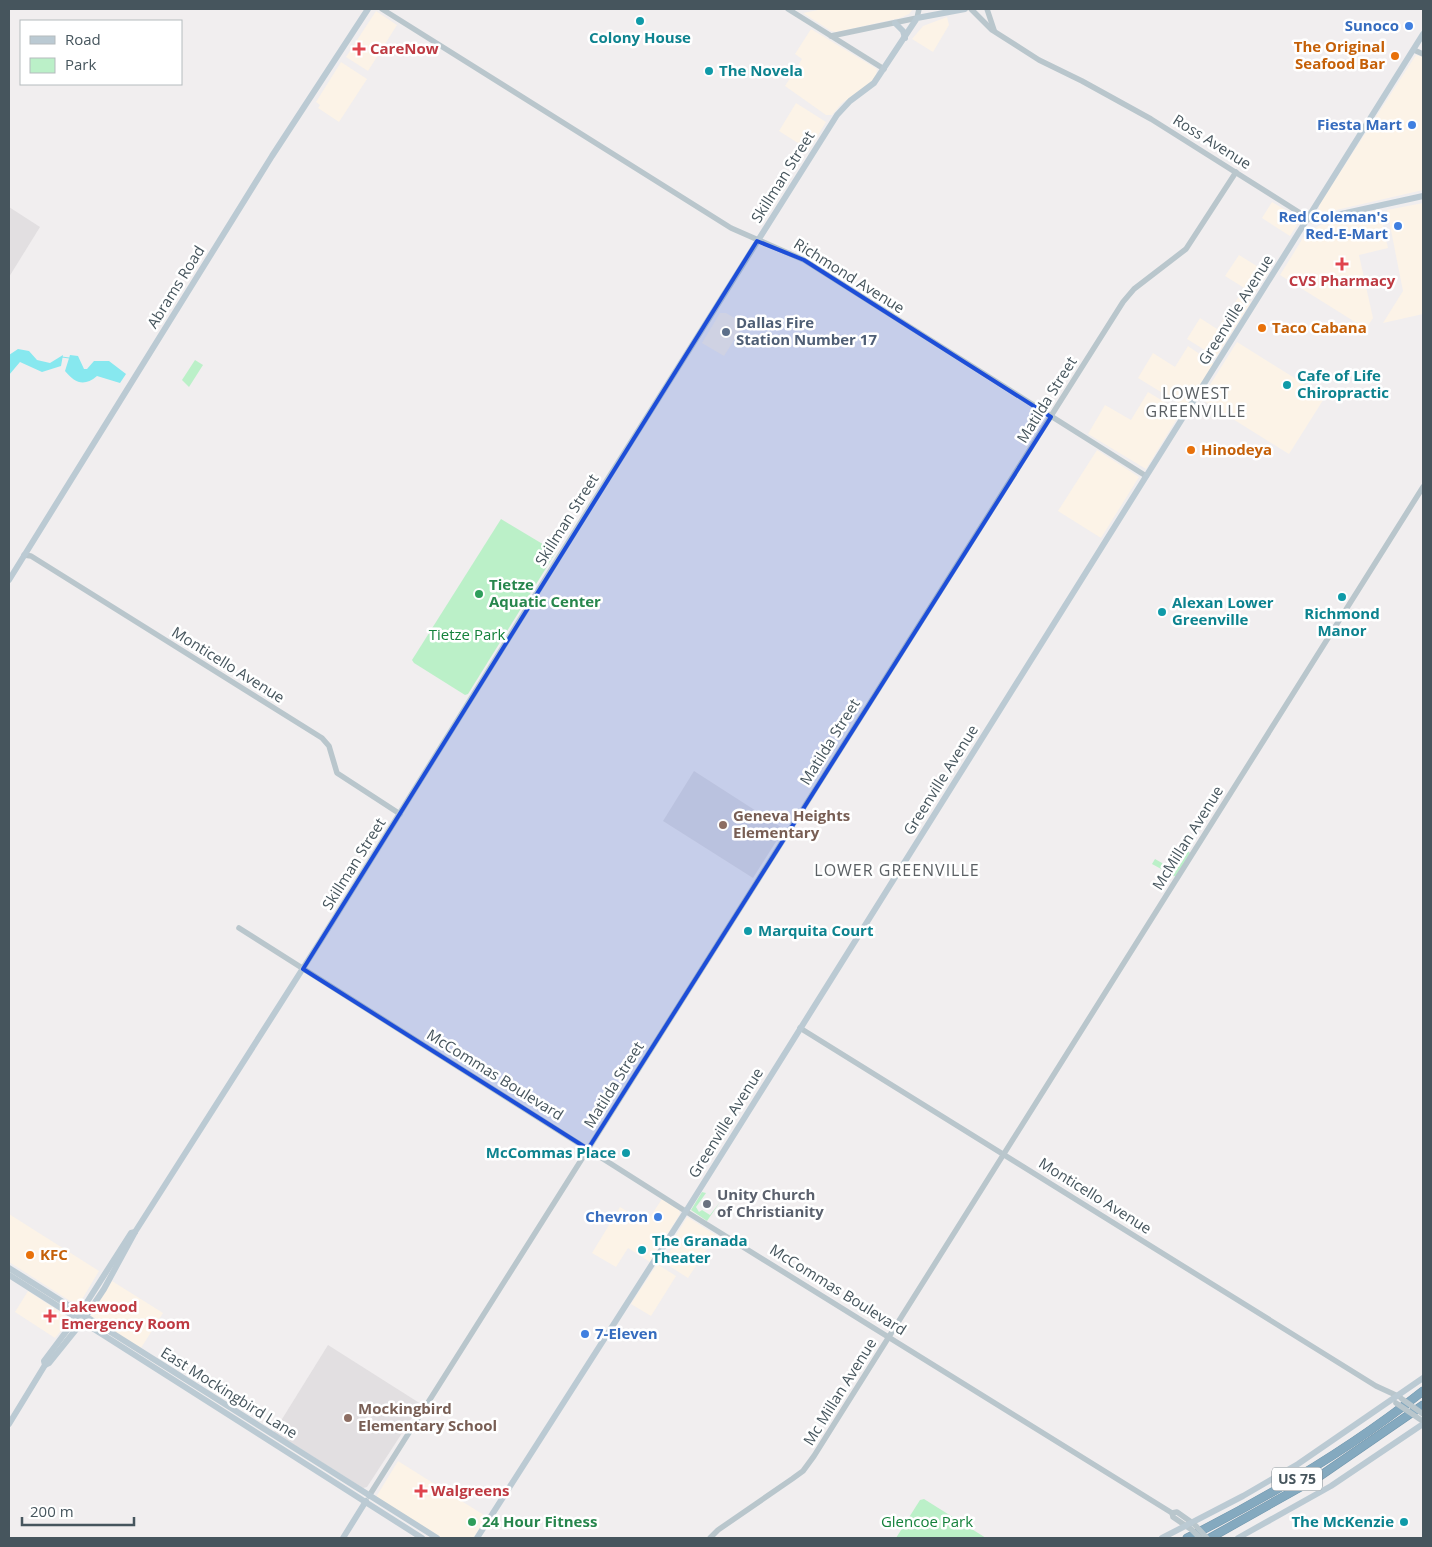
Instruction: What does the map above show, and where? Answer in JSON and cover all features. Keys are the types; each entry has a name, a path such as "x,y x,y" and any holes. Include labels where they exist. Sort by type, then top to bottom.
{"highway":[{"name":"US 75","path":"1187,1538 1301,1476 1347,1447 1423,1391"},
{"name":"US 75","path":"1208,1538 1314,1480 1423,1405"},
{"path":"1410,1415 1423,1418"}],"main road":[{"name":"Abrams Road","path":"9,580 272,156 368,9"},
{"path":"917,18 964,9"},
{"name":"Skillman Street","path":"9,1424 45,1365 44,1361 79,1321 125,1254 135,1232 303,969 757,241 842,109 868,88 884,70 917,18"},
{"path":"895,23 903,31 905,38"},
{"name":"Greenville Avenue","path":"477,1538 686,1211 1423,34"},
{"path":"1308,218 1314,220 1423,196"},
{"name":"East Mockingbird Lane","path":"9,1268 79,1321 124,1345 437,1538"},
{"name":"East Mockingbird Lane","path":"9,1275 83,1314 124,1345 365,1504 422,1538"},
{"path":"1162,1538 1191,1526 1305,1460 1397,1400 1423,1378"},
{"path":"1238,1538 1331,1486 1423,1418"},
{"path":"343,1538 369,1496"}],"street":[{"name":"Richmond Avenue","path":"382,9 731,228 804,260 1146,476"},
{"path":"788,9 884,70"},
{"name":"Skillman Street","path":"917,18 919,9"},
{"name":"Ross Avenue","path":"971,9 997,34 1045,63 1073,76 1144,115 1308,218"},
{"path":"987,9 991,24 997,34"},
{"path":"831,36 917,18"},
{"path":"846,45 844,39 851,32"},
{"path":"1414,50 1423,54"},
{"name":"Matilda Street","path":"369,1496 1130,294 1186,249 1236,172"},
{"name":"McMillan Avenue","path":"975,1202 1423,488"},
{"name":"Monticello Avenue","path":"24,555 31,556 322,738 329,746 337,773 400,814"},
{"name":"McCommas Boulevard","path":"239,928 686,1211 1172,1512 1177,1512 1200,1538"},
{"name":"Monticello Avenue","path":"800,1028 1376,1386 1423,1418"},
{"name":"Mc Millan Avenue","path":"710,1538 718,1530 792,1479 807,1466 975,1202"},
{"name":"McCommas Boulevard","path":"1191,1526 1208,1538"}],"highlighted area":[{"path":"757,241 804,260 1051,417 588,1149 303,969"}],"shaded area":[{"path":"823,9 913,9 909,14 900,18 836,32 831,31 803,13"},
{"path":"376,11 397,25 368,71 346,57"},
{"path":"947,17 949,25 933,52 912,39 923,26"},
{"path":"811,29 877,69 876,76 869,84 842,103 832,115 826,115 785,86 802,59 795,54"},
{"path":"1416,55 1423,57 1423,190 1319,214 1319,205"},
{"path":"341,62 367,79 339,122 318,108 320,105 316,102"},
{"path":"796,103 826,122 809,150 779,131"},
{"path":"1272,202 1301,219 1290,236 1262,218"},
{"path":"1423,203 1423,314 1383,323 1403,291 1387,210"},
{"path":"9,207 40,227 9,277"},
{"path":"1380,212 1388,248 1359,255 1373,318 1368,326 1363,327 1280,275 1306,233 1324,223"},
{"path":"1239,255 1268,273 1254,294 1225,276"},
{"path":"1240,295 1251,302 1216,357 1187,339 1200,318 1217,329"},
{"path":"720,313 726,313 744,324 724,356 702,343"},
{"path":"1237,342 1325,397 1289,454 1201,399"},
{"path":"1188,346 1214,364 1187,408 1138,378 1153,353 1175,367"},
{"path":"1148,392 1181,412 1146,469 1088,434 1105,405 1131,420"},
{"path":"1097,450 1139,477 1101,538 1058,511"},
{"name":"Geneva Heights Elementary","path":"694,771 784,829 753,878 663,821"},
{"path":"662,1199 679,1210 680,1214 650,1262 628,1248 616,1267 592,1253 620,1207 646,1223"},
{"path":"9,1214 99,1271 78,1306 9,1262"},
{"path":"687,1217 716,1235 688,1278 663,1262 674,1245 672,1242"},
{"path":"657,1264 676,1276 651,1316 631,1304"},
{"path":"112,1281 163,1313 141,1348 90,1317"},
{"path":"28,1291 69,1318 69,1321 55,1338 15,1312"},
{"name":"Mockingbird Elementary School","path":"328,1345 421,1404 367,1487 363,1488 274,1432"},
{"path":"398,1461 487,1517 473,1538 442,1538 376,1497"}],"green space":[{"path":"195,360 203,365 189,387 182,380"},
{"name":"Tietze Park","path":"501,519 556,552 468,694 465,695 412,660"},
{"path":"1188,851 1190,853 1176,877 1152,864 1155,859 1169,867 1175,857 1182,861"},
{"path":"702,1192 706,1193 696,1207 699,1212 702,1210 710,1215 720,1202 707,1221 691,1210"},
{"name":"Glencoe Park","path":"924,1499 986,1538 896,1538 920,1500"}],"water":[{"path":"18,349 29,351 37,360 50,363 63,355 61,366 42,372 20,362 9,375 9,355"},
{"path":"70,355 78,356 84,369 87,369 94,361 109,361 126,374 120,383 97,376 88,382 76,381 65,371"}],"waterway":[{"path":"62,357 69,358"}],"place":[{"name":"Colony House","path":"640,21"},
{"name":"Sunoco","path":"1409,26"},
{"name":"CareNow","path":"359,49"},
{"name":"The Original Seafood Bar","path":"1395,56"},
{"name":"The Novela","path":"709,71"},
{"name":"Fiesta Mart","path":"1412,125"},
{"name":"Red Coleman's Red-E-Mart","path":"1398,226"},
{"name":"CVS Pharmacy","path":"1342,264"},
{"name":"Taco Cabana","path":"1262,328"},
{"name":"Dallas Fire Station Number 17","path":"726,332"},
{"name":"Cafe of Life Chiropractic","path":"1287,385"},
{"name":"Hinodeya","path":"1191,450"},
{"name":"Tietze Aquatic Center","path":"479,594"},
{"name":"Richmond Manor","path":"1342,597"},
{"name":"Alexan Lower Greenville","path":"1162,612"},
{"name":"Geneva Heights Elementary","path":"723,825"},
{"name":"Marquita Court","path":"748,931"},
{"name":"McCommas Place","path":"626,1153"},
{"name":"Unity Church of Christianity","path":"707,1204"},
{"name":"Chevron","path":"658,1217"},
{"name":"The Granada Theater","path":"642,1250"},
{"name":"KFC","path":"30,1255"},
{"name":"Lakewood Emergency Room","path":"50,1316"},
{"name":"7-Eleven","path":"585,1334"},
{"name":"Mockingbird Elementary School","path":"348,1418"},
{"name":"Walgreens","path":"421,1491"},
{"name":"24 Hour Fitness","path":"472,1522"},
{"name":"The McKenzie","path":"1404,1522"}],"district":[{"name":"LOWEST GREENVILLE","path":"1196,402"},
{"name":"LOWER GREENVILLE","path":"897,870"}]}
